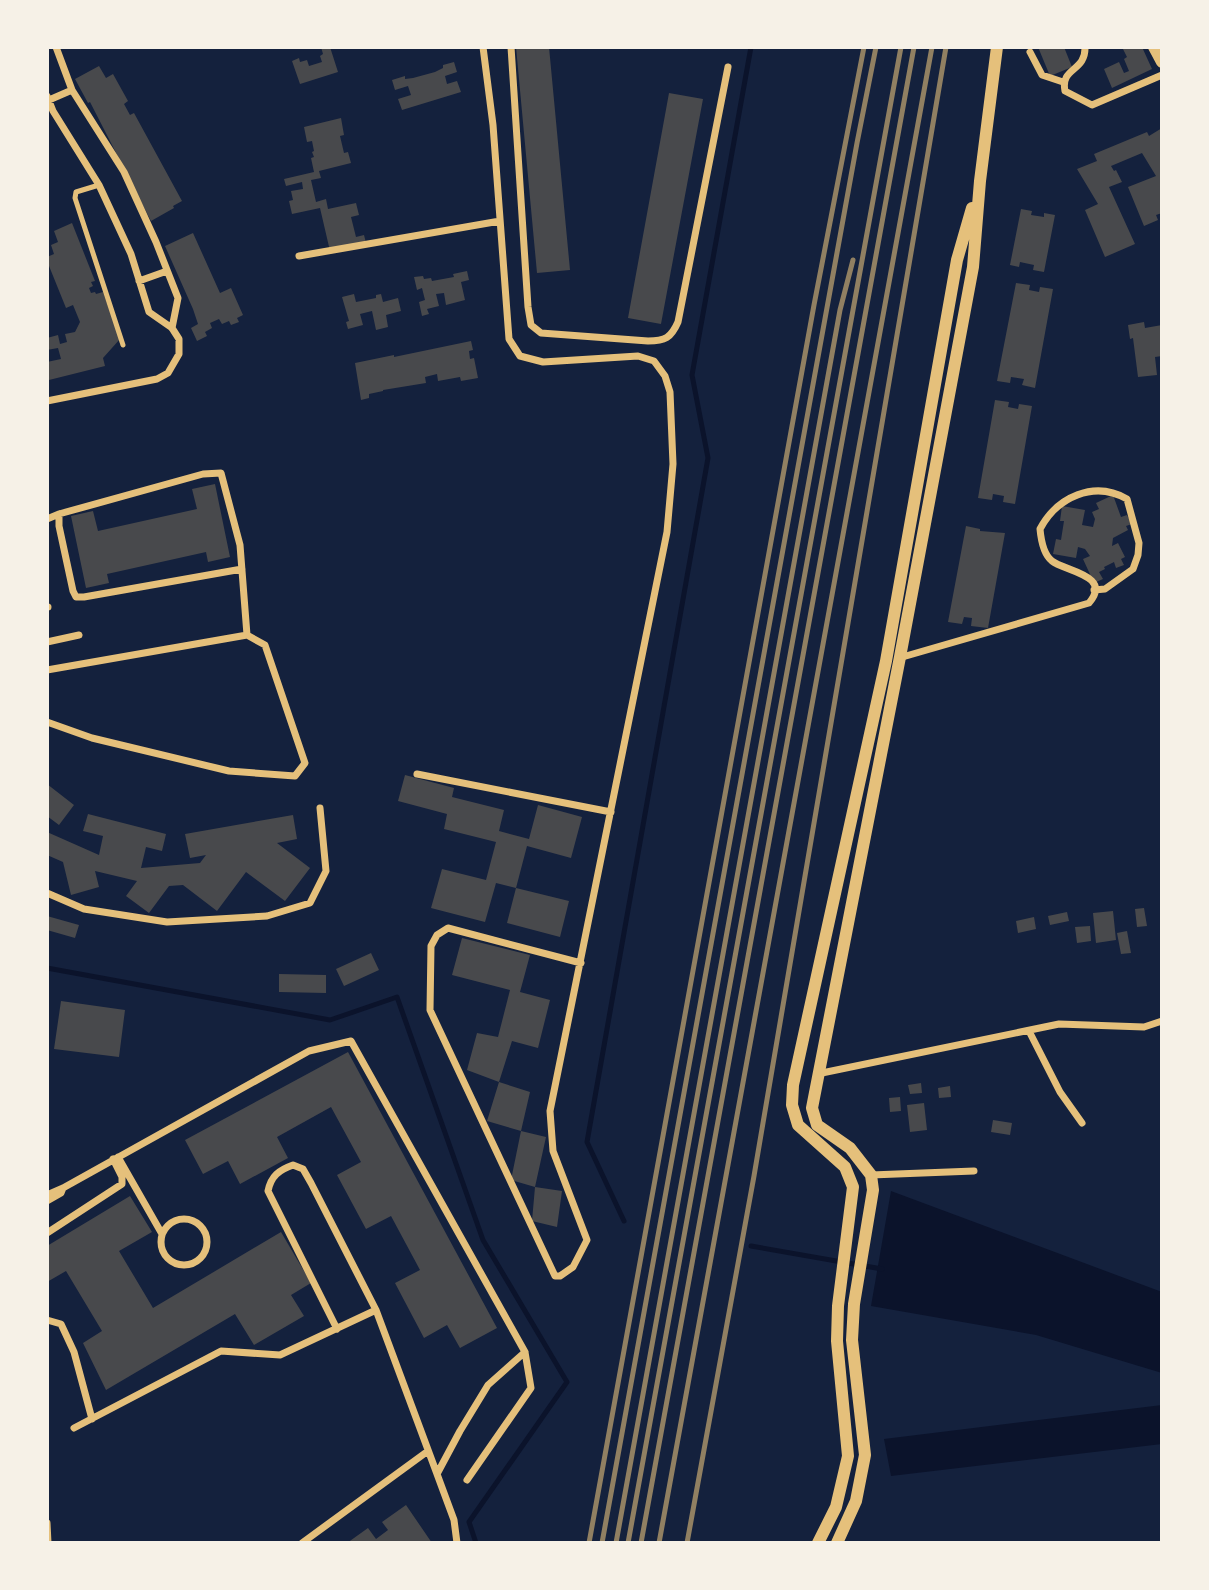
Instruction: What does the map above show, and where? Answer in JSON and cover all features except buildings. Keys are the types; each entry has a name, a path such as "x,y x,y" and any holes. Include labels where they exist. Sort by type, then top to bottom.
{"street":[{"path":"55,47 72,90 124,172 167,271 178,298 172,328"},
{"path":"483,47 494,125 509,339 520,356 543,362 638,356 654,361 666,376 670,392 673,464 667,532 581,963 550,1111 553,1151 587,1240 573,1267 561,1276 555,1276 430,1010 431,946 437,935 448,929 581,963"},
{"path":"511,47 528,307 531,325 541,333 648,341 662,341 672,335 678,322 728,66"},
{"path":"836,1543 856,1501 865,1455 852,1339 854,1304 873,1190 871,1175 850,1148 817,1125 812,1108 973,267 980,181 998,47"},
{"path":"1085,47 1085,58 1081,65 1066,75 1063,82 1065,91 1092,105 1162,75"},
{"path":"1154,47 1162,62"},
{"path":"1030,52 1042,75 1063,82"},
{"path":"47,401 157,379 169,373 179,354 179,339 172,328 149,312 131,254 99,185 59,121 48,98 72,90"},
{"path":"818,1543 836,1507 848,1456 838,1353 838,1306 853,1187 845,1167 798,1125 792,1105 793,1095 886,661 957,260 980,181"},
{"path":"299,256 500,221"},
{"path":"139,281 167,271"},
{"path":"47,519 203,474 221,473 240,545 247,635"},
{"path":"886,661 1079,608 1088,603 1093,598 1094,590 1084,574 1053,562 1043,547 1040,529 1055,507 1068,499 1105,490 1127,499 1139,543 1138,555 1133,569 1105,589 1094,590"},
{"path":"59,514 59,526 76,597 242,569"},
{"path":"47,642 79,635"},
{"path":"47,670 247,635 265,645 305,763 295,775 229,771 92,738 47,722"},
{"path":"417,774 611,812"},
{"path":"47,893 84,909 167,922 267,916 310,903 326,871 320,808"},
{"path":"817,1075 1059,1024 1144,1027 1162,1021"},
{"path":"1029,1031 1060,1093 1082,1123"},
{"path":"47,1195 309,1051 351,1041 525,1352 531,1388 467,1480"},
{"path":"47,1233 122,1184 115,1158"},
{"path":"115,1158 162,1234 165,1255 177,1264 191,1264 203,1255 206,1248 207,1240 201,1226 187,1219 172,1222 162,1234"},
{"path":"337,1329 268,1191 272,1176 293,1165 303,1169 376,1310 454,1520 457,1543"},
{"path":"871,1175 974,1171"},
{"path":"47,1200 61,1193 63,1188"},
{"path":"75,1428 221,1351 280,1356 376,1310"},
{"path":"47,1320 61,1324 74,1352 92,1419"},
{"path":"437,1475 488,1385 525,1352"},
{"path":"302,1543 428,1451"},
{"path":"47,1523 48,1543"}],"lane":[{"path":"99,185 79,190 75,198 123,345"}],"water":[{"path":"891,1191 1162,1292 1162,1373 1036,1335 871,1306"},
{"path":"1162,1405 1162,1444 891,1476 884,1439"}],"waterway":[{"path":"624,1221 587,1142 708,458 692,375 751,47"},
{"path":"47,968 330,1020 397,997 483,1240 567,1382 469,1522 476,1543"},
{"path":"751,1246 882,1269"}],"railway":[{"path":"589,1543 814,305 864,47"},
{"path":"602,1543 876,47"},
{"path":"628,1543 901,47"},
{"path":"641,1543 914,47"},
{"path":"659,1543 932,47"},
{"path":"687,1543 754,1176 946,47"},
{"path":"616,1543 840,310 853,260"}]}
